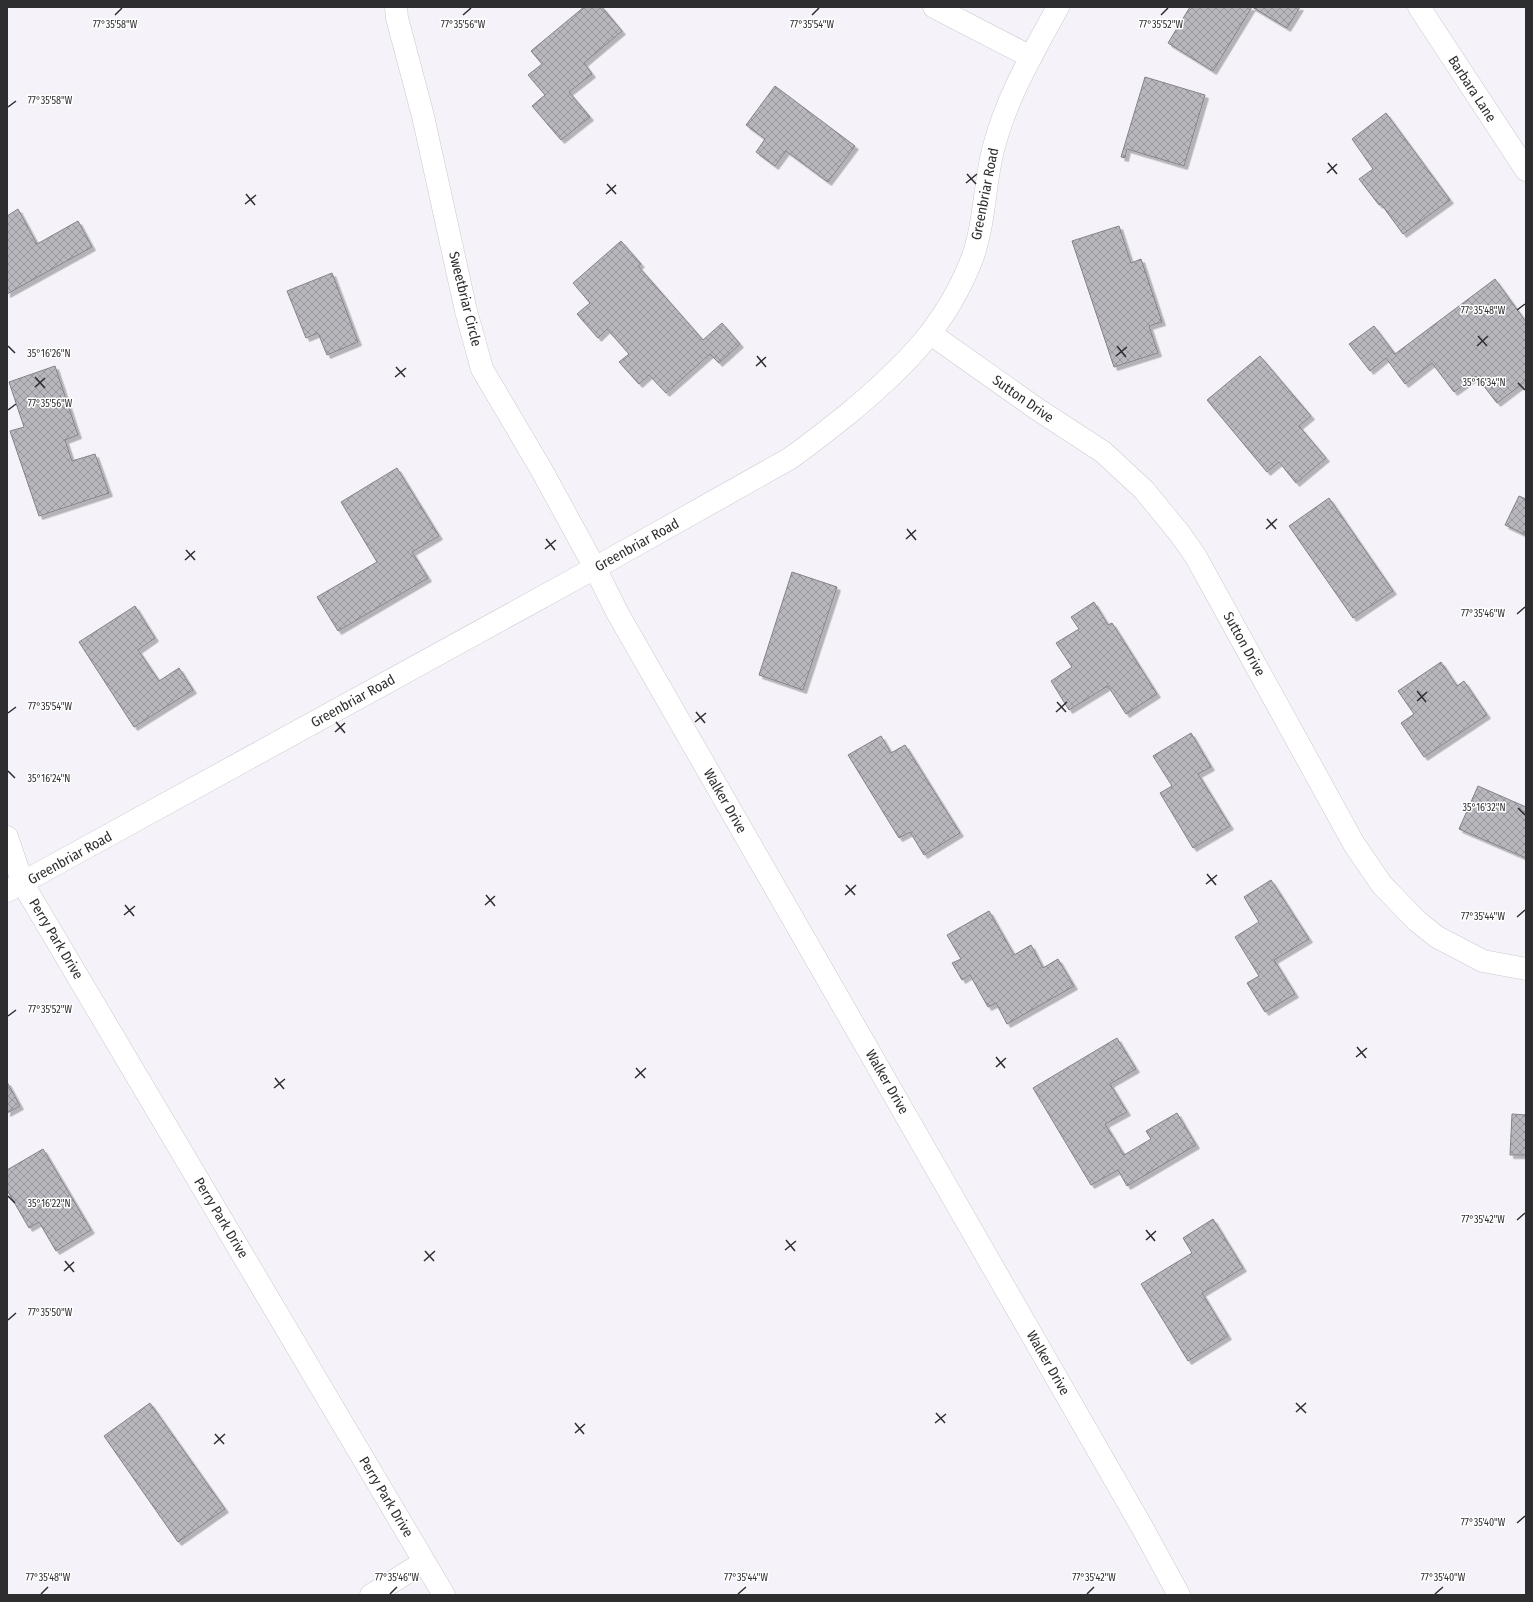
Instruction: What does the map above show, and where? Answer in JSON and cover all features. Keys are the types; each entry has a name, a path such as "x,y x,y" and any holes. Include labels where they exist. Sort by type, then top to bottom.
{"street":[{"name":"Sweetbriar Circle","path":"396,7 397,18 423,116 466,311 482,369 541,469 595,568"},
{"path":"934,7 1031,57"},
{"name":"Greenbriar Road","path":"15,887 790,459 883,385 911,358 931,334 956,294 972,258 983,221 993,150 1017,84 1058,7"},
{"name":"Barbara Lane","path":"1419,7 1526,170"},
{"name":"Sutton Drive","path":"931,334 1037,409 1103,452 1144,490 1180,534 1196,558 1354,844 1382,885 1417,921 1437,937 1483,961 1526,969"},
{"name":"Walker Drive","path":"595,568 618,614 1130,1506 1179,1595"},
{"name":"Perry Park Drive","path":"7,837 15,887 444,1595"},
{"path":"371,1595 424,1562"}],"building":[{"path":"584,7 602,7 622,31 584,63 592,74 569,92 590,117 561,140 532,106 545,95 528,75 542,64 531,51"},
{"path":"1190,7 1252,7 1213,71 1168,43"},
{"path":"1252,7 1300,7 1287,28"},
{"path":"1145,77 1205,95 1184,166 1127,149 1125,158 1121,157"},
{"path":"775,86 855,146 828,182 786,151 775,166 756,152 765,139 746,125"},
{"path":"1386,113 1450,200 1403,234 1381,204 1379,205 1359,179 1373,169 1352,139"},
{"path":"18,209 37,244 78,221 92,247 7,294 7,216"},
{"path":"1119,226 1131,263 1141,259 1162,322 1149,326 1158,353 1114,367 1072,241"},
{"path":"621,241 641,264 638,266 703,340 722,323 740,344 719,363 710,354 666,393 649,375 639,384 619,362 629,354 607,329 598,338 577,314 590,303 573,283"},
{"path":"332,273 358,342 327,355 318,333 306,338 287,291"},
{"path":"1495,279 1526,322 1526,381 1497,403 1476,376 1454,392 1432,363 1405,384 1386,358 1370,371 1349,344 1374,326 1395,354"},
{"path":"1260,356 1311,416 1299,426 1326,458 1296,483 1279,462 1267,472 1207,400"},
{"path":"55,366 78,435 65,440 72,461 95,454 109,493 39,516 10,431 24,427 9,382"},
{"path":"397,468 439,536 412,552 428,578 338,631 317,597 377,562 341,502"},
{"path":"1519,496 1526,499 1526,535 1505,525"},
{"path":"1329,498 1393,591 1353,618 1289,526"},
{"path":"792,572 837,587 803,690 759,675"},
{"path":"1094,602 1108,625 1112,623 1157,694 1126,714 1108,686 1069,710 1051,681 1072,667 1056,643 1079,629 1071,617"},
{"path":"135,606 155,638 138,650 159,681 179,668 193,690 134,727 79,642"},
{"path":"1441,662 1457,686 1464,681 1487,715 1424,757 1401,723 1414,714 1398,691"},
{"path":"1191,733 1211,767 1198,774 1230,826 1193,848 1160,793 1172,786 1153,756"},
{"path":"881,736 891,753 905,745 960,833 924,855 910,832 899,838 848,755"},
{"path":"1478,786 1526,807 1526,858 1459,829"},
{"path":"1271,880 1309,939 1274,960 1295,994 1265,1012 1247,983 1259,976 1235,937 1259,922 1244,897"},
{"path":"989,911 1014,955 1031,945 1043,968 1058,959 1074,986 1007,1024 996,1003 988,1007 970,975 962,980 952,963 961,959 947,935"},
{"path":"1117,1038 1136,1069 1110,1084 1127,1112 1105,1124 1124,1155 1151,1139 1146,1131 1177,1113 1196,1145 1127,1186 1118,1170 1091,1185 1033,1088"},
{"path":"7,1082 20,1106 7,1113"},
{"path":"1512,1114 1526,1115 1526,1155 1510,1155"},
{"path":"43,1149 91,1230 56,1251 39,1222 29,1228 7,1190 7,1170"},
{"path":"1213,1219 1243,1268 1202,1293 1228,1336 1188,1361 1141,1284 1192,1253 1183,1238"},
{"path":"150,1403 225,1509 178,1542 104,1436"}]}
